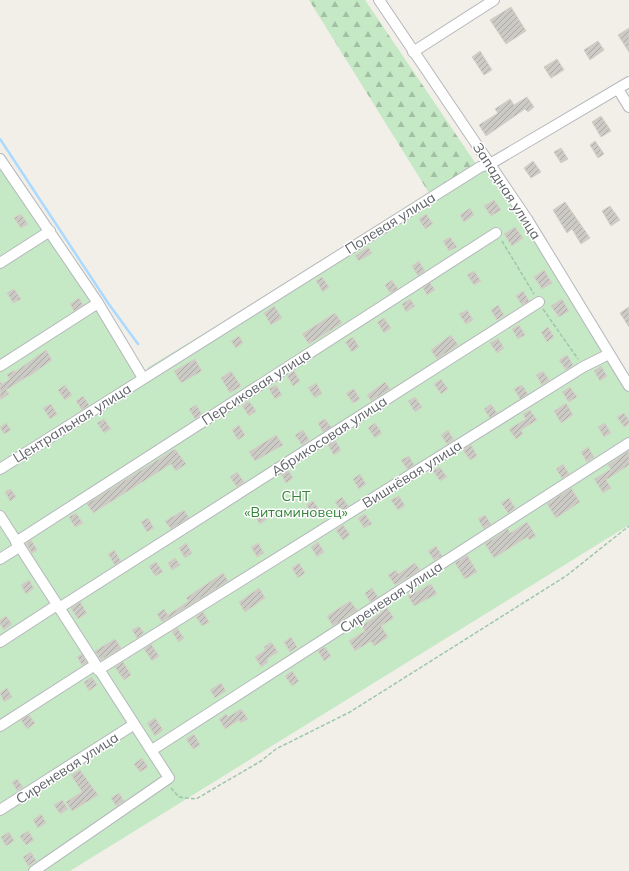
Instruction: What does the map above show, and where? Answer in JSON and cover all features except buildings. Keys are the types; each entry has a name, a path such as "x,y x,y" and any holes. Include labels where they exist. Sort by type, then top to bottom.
{"street":[{"name":"Западная улица","path":"379,0 526,219 629,386"},
{"path":"413,52 494,0"},
{"name":"Полевая улица","path":"143,378 480,167 490,164 618,90 629,82"},
{"path":"618,90 629,107"},
{"path":"0,161 50,231 98,303 143,378"},
{"path":"0,263 50,231"},
{"name":"Персиковая улица","path":"0,559 17,544 496,233"},
{"name":"Абрикосовая улица","path":"0,642 58,607 539,302"},
{"path":"0,366 98,303"},
{"name":"Вишнёвая улица","path":"0,726 583,367 609,354"},
{"name":"Центральная улица","path":"0,469 143,378"},
{"name":"Сиреневая улица","path":"152,750 629,444"},
{"path":"0,516 96,668 133,725 152,750 169,778 34,871"},
{"name":"Сиреневая улица","path":"0,810 133,725"}],"path":[{"path":"169,778 171,788 179,797 196,799 261,761 276,750 350,712 559,581 629,526"}],"green space":[{"path":"309,0 365,0 476,164 429,193"},
{"path":"0,159 143,378 0,469"},
{"name":"СНТ «Витаминовец»","path":"486,163 539,241 629,392 629,525 70,871 0,871 0,472 151,374 147,368"}],"waterway":[{"path":"0,139 108,303 138,344"}]}
